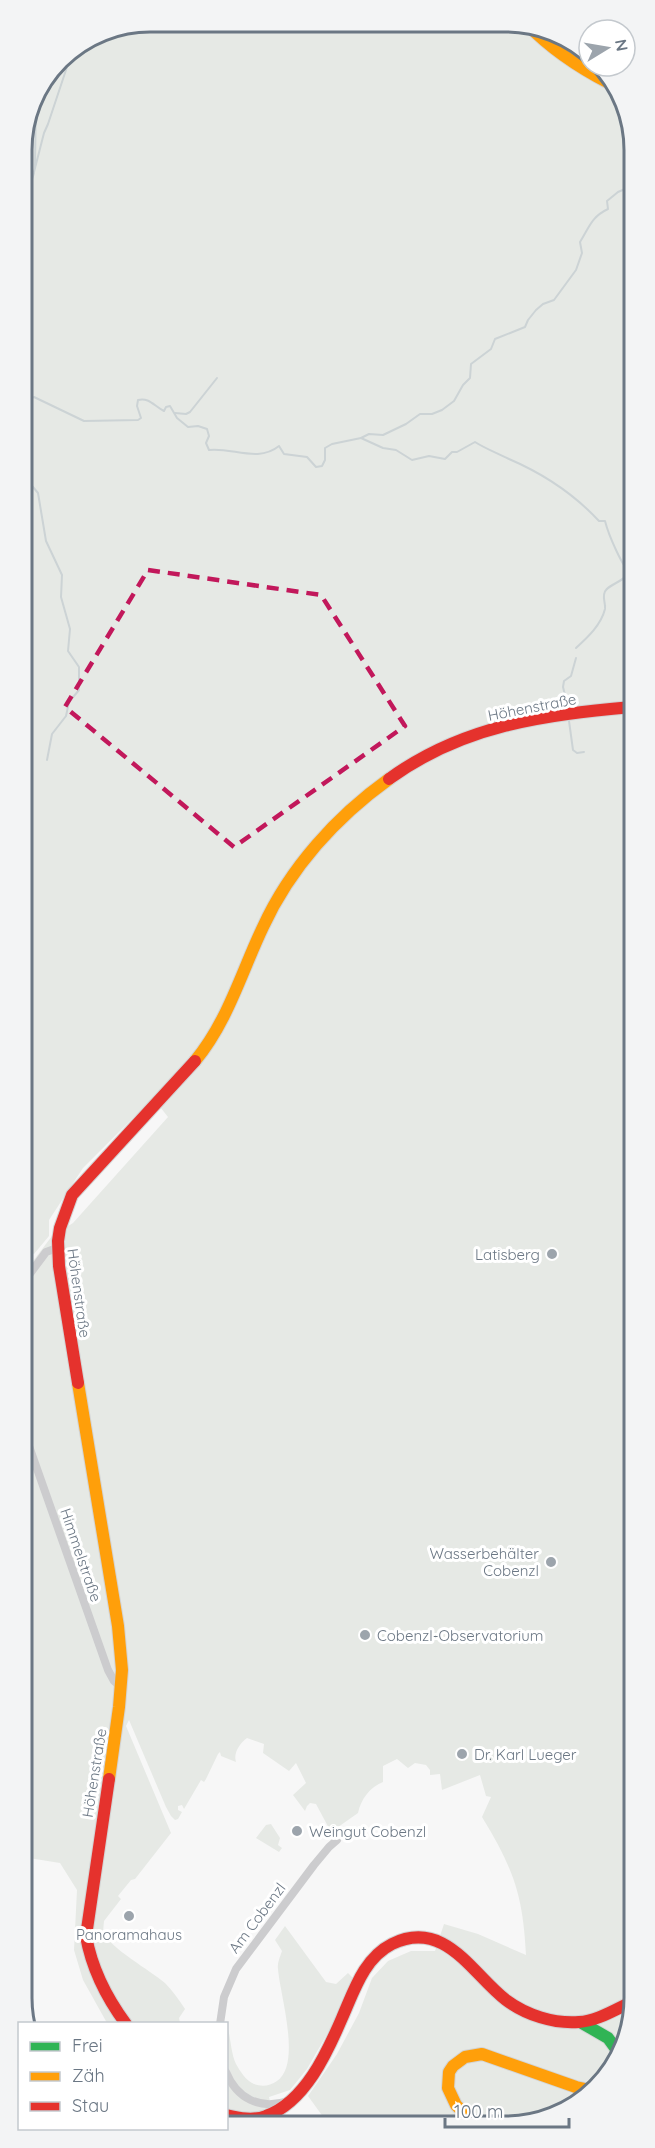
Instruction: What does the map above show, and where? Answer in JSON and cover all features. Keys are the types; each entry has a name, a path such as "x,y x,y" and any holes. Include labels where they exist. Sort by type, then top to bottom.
{"street":[{"path":"540,37 564,57 599,78"},
{"name":"Höhenstraße","path":"125,2022 96,1978 89,1957 86,1936 121,1687 122,1659 57,1248 62,1218 72,1195 86,1178 194,1063 211,1041 233,1001 255,945 279,894 313,847 347,810 387,779 418,760 460,740 506,724 531,719 624,708"},
{"path":"32,1270 46,1252 57,1248"},
{"name":"Himmelstraße","path":"32,1455 108,1670 114,1681 121,1687"},
{"name":"Am Cobenzl","path":"220,2022 224,1997 236,1969 309,1871 328,1847 337,1840"},
{"path":"270,2116 294,2100 327,2049 368,1963 387,1947 402,1941 427,1939 446,1944 460,1952 493,1989 518,2008 539,2018 582,2023 608,2038 613,2045"},
{"path":"582,2023 623,2006"},
{"path":"467,2116 448,2090 448,2076 451,2068 460,2058 466,2056 482,2054 582,2088"},
{"path":"228,2076 238,2092 255,2103 270,2105 294,2100"}],"highlighted area":[{"path":"148,570 321,595 405,726 234,847 65,707"}],"shaded area":[{"path":"513,32 543,38 564,47 577,56 577,78 599,78 608,91 617,112 624,150 623,2006 619,2029 608,2057 594,2076 571,2097 543,2110 521,2115 322,2116 308,2096 337,2054 359,2013 372,1978 388,1961 411,1951 435,1951 444,1924 478,1934 526,1955 525,1934 515,1882 502,1852 482,1817 491,1797 486,1796 480,1775 442,1790 440,1774 430,1775 430,1770 426,1765 415,1763 408,1768 397,1759 383,1766 383,1782 367,1794 358,1813 331,1832 316,1804 310,1803 305,1811 293,1795 306,1783 296,1763 289,1771 263,1753 264,1744 247,1738 238,1748 235,1755 236,1762 221,1756 220,1752 218,1754 206,1779 204,1782 201,1780 184,1809 182,1805 178,1806 178,1810 182,1812 175,1820 166,1807 129,1720 126,1726 171,1833 135,1879 131,1880 118,1896 121,1899 104,1921 103,1932 107,1939 131,1959 165,1983 185,2009 179,2018 180,2022 106,2022 83,1980 74,1950 77,1890 60,1863 32,1858 32,1262 52,1236 73,1223 168,1117 153,1098 83,1168 49,1220 49,1236 34,1254 32,1253 32,142 41,105 51,84 78,56 91,47 112,38 134,33"},
{"path":"271,1824 280,1838 278,1845 282,1848 279,1852 256,1838 266,1825"},
{"path":"285,1926 326,1982 336,1984 348,1973 354,1979 337,2017 307,2069 290,2090 269,2097 272,2110 280,2116 228,2116 228,2030 236,2064 251,2083 263,2086 274,2083 284,2072 288,2060 288,2028 278,1967 282,1951 275,1940"}],"waterway":[{"path":"34,172 44,133 68,64"},
{"path":"35,167 36,121"},
{"path":"32,179 34,173"},
{"path":"32,398 34,397 84,421 138,420 141,418 137,406 138,400 142,399 164,411 170,406 177,418 188,427 198,426 207,429 209,436 206,443 209,450 254,454 271,451 279,446 284,454 307,457 316,467 322,466 325,460 325,448 332,444 369,434 383,435 420,414 432,414 454,401 470,378 471,364 491,349 495,339 525,327 536,310 543,304 554,300 576,270 582,253 580,242 591,223 608,209 607,201 624,189"},
{"path":"175,413 190,412 217,378"},
{"path":"361,438 383,448 396,450 412,460 429,456 445,459 452,452 457,452 475,442 546,478 568,493 599,521 605,521 612,542 624,565"},
{"path":"32,486 38,493 46,541 62,575 61,597 70,629 68,651 79,667 79,690 69,702 66,716 52,734 47,760"},
{"path":"576,648 600,620 605,609 605,592 624,578"},
{"path":"568,707 563,687 564,681 571,676 576,658"},
{"path":"569,721 573,750 577,753 584,752"}],"traffic: fast":[{"path":"582,2023 608,2038 613,2045"}],"traffic: slow":[{"path":"541,38 565,57 599,78"},
{"path":"195,1061 225,1013 263,927 287,884 316,845 333,827 389,779"},
{"path":"78,1383 118,1626 122,1670 109,1779"},
{"path":"467,2116 456,2105 448,2088 449,2072 465,2057 482,2054 582,2088"}],"traffic: jam":[{"path":"389,779 446,746 475,735 536,719 624,708"},
{"path":"78,1383 59,1266 60,1228 72,1195 195,1061"},
{"path":"109,1779 86,1936 101,1983 125,2022"},
{"path":"266,2116 292,2100 313,2075 322,2061 367,1966 382,1950 411,1938 427,1938 442,1943 456,1952 506,2000 522,2010 541,2017 560,2022 586,2021 623,2006"},
{"path":"228,2115 233,2116"}],"place":[{"name":"Latisberg","path":"552,1254"},
{"name":"Wasserbehälter Cobenzl","path":"551,1562"},
{"name":"Cobenzl-Observatorium","path":"365,1635"},
{"name":"Dr. Karl Lueger","path":"462,1754"},
{"name":"Weingut Cobenzl","path":"297,1831"},
{"name":"Panoramahaus","path":"129,1916"}]}
